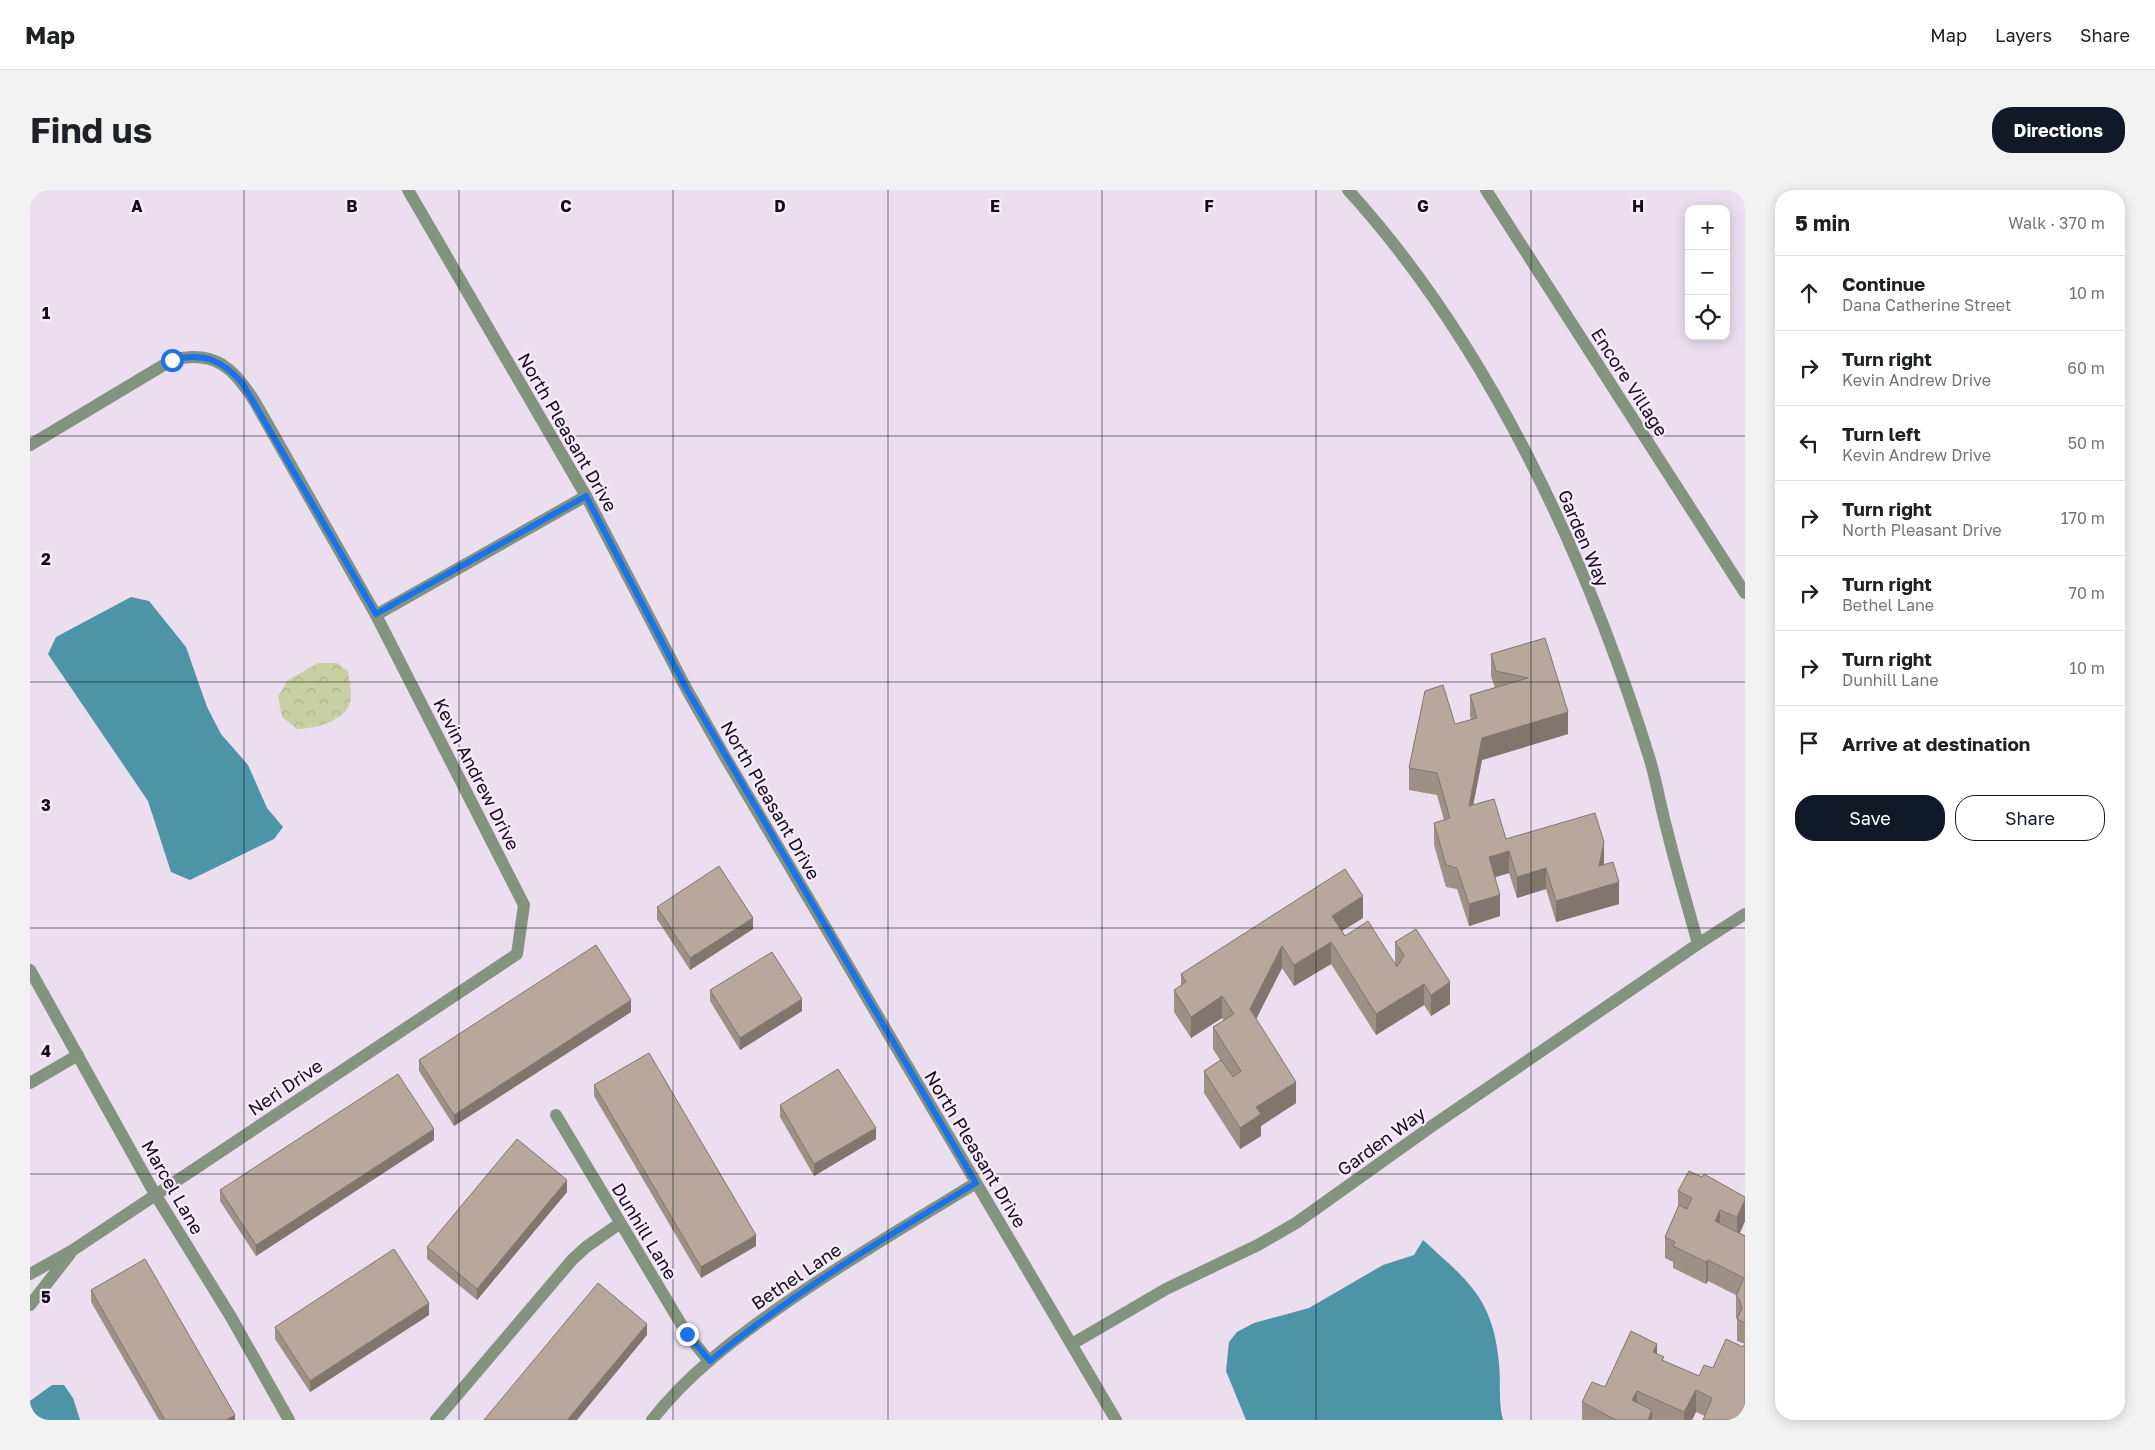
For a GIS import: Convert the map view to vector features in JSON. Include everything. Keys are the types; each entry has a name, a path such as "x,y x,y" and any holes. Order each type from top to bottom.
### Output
{"street":[{"name":"North Pleasant Drive","path":"408,190 586,496 691,697 1116,1420"},
{"name":"Garden Way","path":"1348,190 1367,210 1431,296 1483,374 1540,480 1576,560 1624,681 1650,762 1698,944"},
{"name":"Encore Village","path":"1486,190 1745,593"},
{"name":"Kevin Andrew Drive","path":"30,445 172,360 192,357 203,358 213,360 232,370 255,402 376,614 524,905 517,954"},
{"path":"376,614 586,496"},
{"name":"Garden Way","path":"1072,1344 1166,1289 1258,1245 1296,1223 1432,1126 1698,944 1745,914"},
{"name":"Neri Drive","path":"30,1274 73,1250 517,954"},
{"name":"Marcel Lane","path":"30,970 155,1194 231,1317 289,1420"},
{"path":"30,1083 78,1055"},
{"name":"Dunhill Lane","path":"556,1115 687,1334 710,1361"},
{"name":"Bethel Lane","path":"652,1420 683,1385 748,1330 814,1283 976,1183"},
{"path":"436,1420 572,1260 586,1247 620,1224"},
{"name":"Neri Drive","path":"30,1305 73,1250"}],"green space":[{"path":"318,663 337,663 348,671 351,692 350,704 339,717 332,721 323,725 297,729 282,717 278,696 288,680"}],"water":[{"path":"131,597 149,601 186,647 207,707 221,734 248,765 267,808 283,827 274,839 190,880 171,872 148,801 48,654 56,637"},
{"path":"1423,1240 1453,1267 1476,1292 1484,1306 1496,1341 1503,1420 1246,1420 1226,1371 1229,1342 1237,1332 1254,1323 1309,1308 1383,1265 1414,1255"},
{"path":"52,1385 64,1385 73,1398 80,1420 30,1420 30,1401"}],"building":[{"path":"1545,638 1568,712 1482,738 1469,806 1494,799 1506,839 1595,813 1604,842 1599,866 1613,862 1619,882 1556,901 1546,868 1517,877 1509,851 1489,857 1500,895 1469,904 1457,868 1446,865 1434,823 1450,818 1437,773 1409,768 1425,691 1443,685 1455,724 1477,718 1470,695 1528,678 1496,671 1491,654"},
{"path":"719,866 753,918 690,958 657,907"},
{"path":"1345,869 1363,896 1332,916 1345,936 1368,921 1397,967 1404,955 1395,942 1416,929 1450,982 1431,995 1424,984 1376,1014 1331,942 1294,965 1282,946 1250,1009 1296,1082 1256,1107 1261,1114 1240,1128 1204,1071 1221,1060 1233,1077 1241,1071 1213,1027 1234,1014 1222,996 1191,1017 1174,990 1186,982 1181,974"},
{"path":"596,945 631,1000 454,1115 419,1060"},
{"path":"772,952 802,999 740,1038 710,990"},
{"path":"649,1053 756,1235 701,1267 594,1085"},
{"path":"838,1069 876,1128 814,1164 780,1105"},
{"path":"398,1074 434,1129 256,1245 220,1190"},
{"path":"517,1139 567,1180 477,1289 427,1247"},
{"path":"1689,1171 1702,1177 1704,1174 1745,1197 1737,1217 1720,1210 1715,1221 1745,1236 1745,1323 1737,1319 1742,1308 1736,1296 1744,1278 1708,1260 1706,1262 1673,1246 1675,1242 1665,1237 1679,1205 1687,1209 1692,1198 1678,1191"},
{"path":"394,1249 429,1303 310,1381 275,1327"},
{"path":"145,1259 235,1415 226,1420 165,1420 91,1290"},
{"path":"598,1283 647,1324 567,1420 484,1420"},
{"path":"1631,1331 1657,1344 1653,1352 1664,1357 1662,1360 1699,1376 1704,1365 1713,1368 1726,1339 1743,1347 1745,1343 1745,1420 1703,1420 1712,1398 1696,1390 1684,1412 1637,1391 1632,1400 1652,1410 1648,1420 1616,1420 1582,1402 1592,1382 1605,1387"}],"route":[{"path":"172,360 192,357 203,358 223,364 232,370 255,402 376,614 586,496 686,688 724,756 976,1183 814,1283 748,1330 710,1361 700,1352 687,1334"}]}
